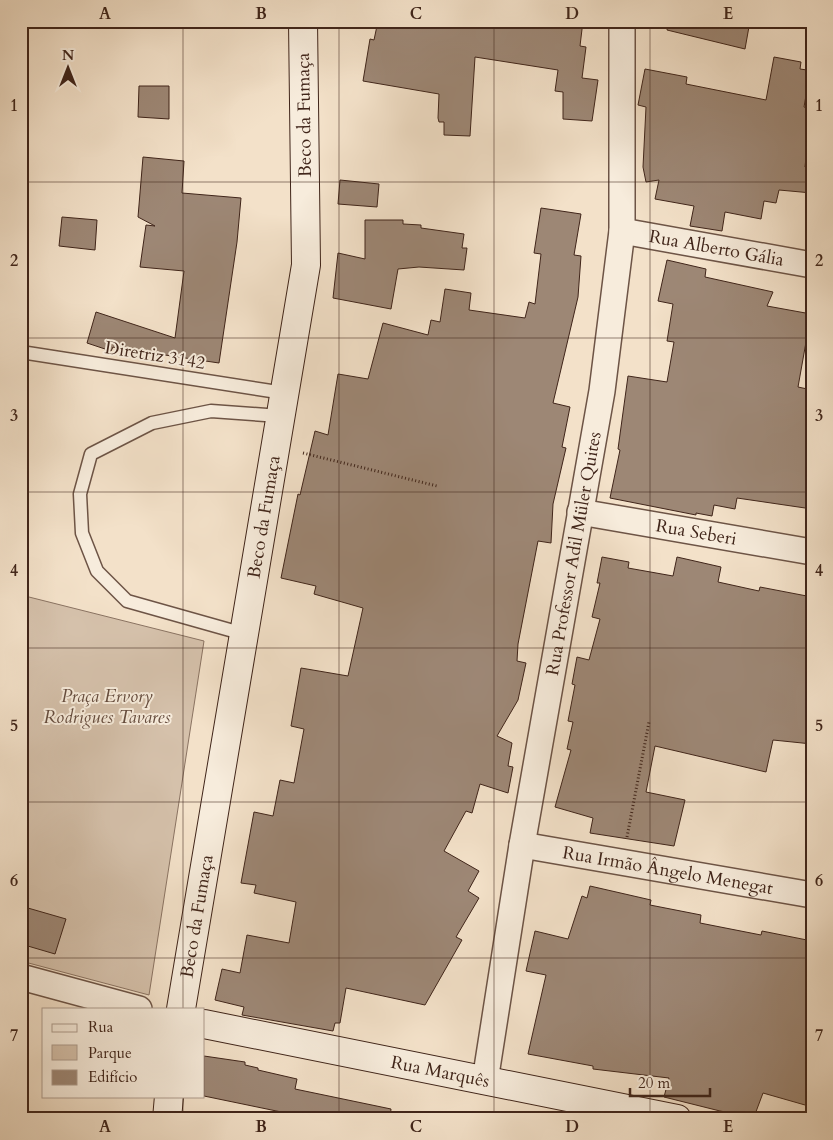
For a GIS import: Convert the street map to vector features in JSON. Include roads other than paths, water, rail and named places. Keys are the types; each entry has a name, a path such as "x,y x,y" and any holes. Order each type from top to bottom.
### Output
{"main road":[{"name":"Beco da Fumaça","path":"181,1008 306,264 303,21"},
{"name":"Rua Marquês","path":"205,1024 677,1119"},
{"path":"166,1119 169,1098"}],"street":[{"name":"Rua Professor Adil Müler Quites","path":"485,1081 522,845 602,391 622,231 622,21"},
{"name":"Rua Alberto Gália","path":"622,231 812,265"},
{"name":"Rua Seberi","path":"580,512 812,552"},
{"name":"Rua Irmão Ângelo Menegat","path":"522,845 812,895"},
{"path":"21,977 135,1008"}],"lane":[{"name":"Diretriz 3142","path":"21,352 282,404"},
{"path":"244,634 127,601 97,571 82,534 80,494 91,454 152,423 210,412 282,404"}],"park label":[{"name":"Praça Ervory Rodrigues Tavares","path":"107,706"}]}
